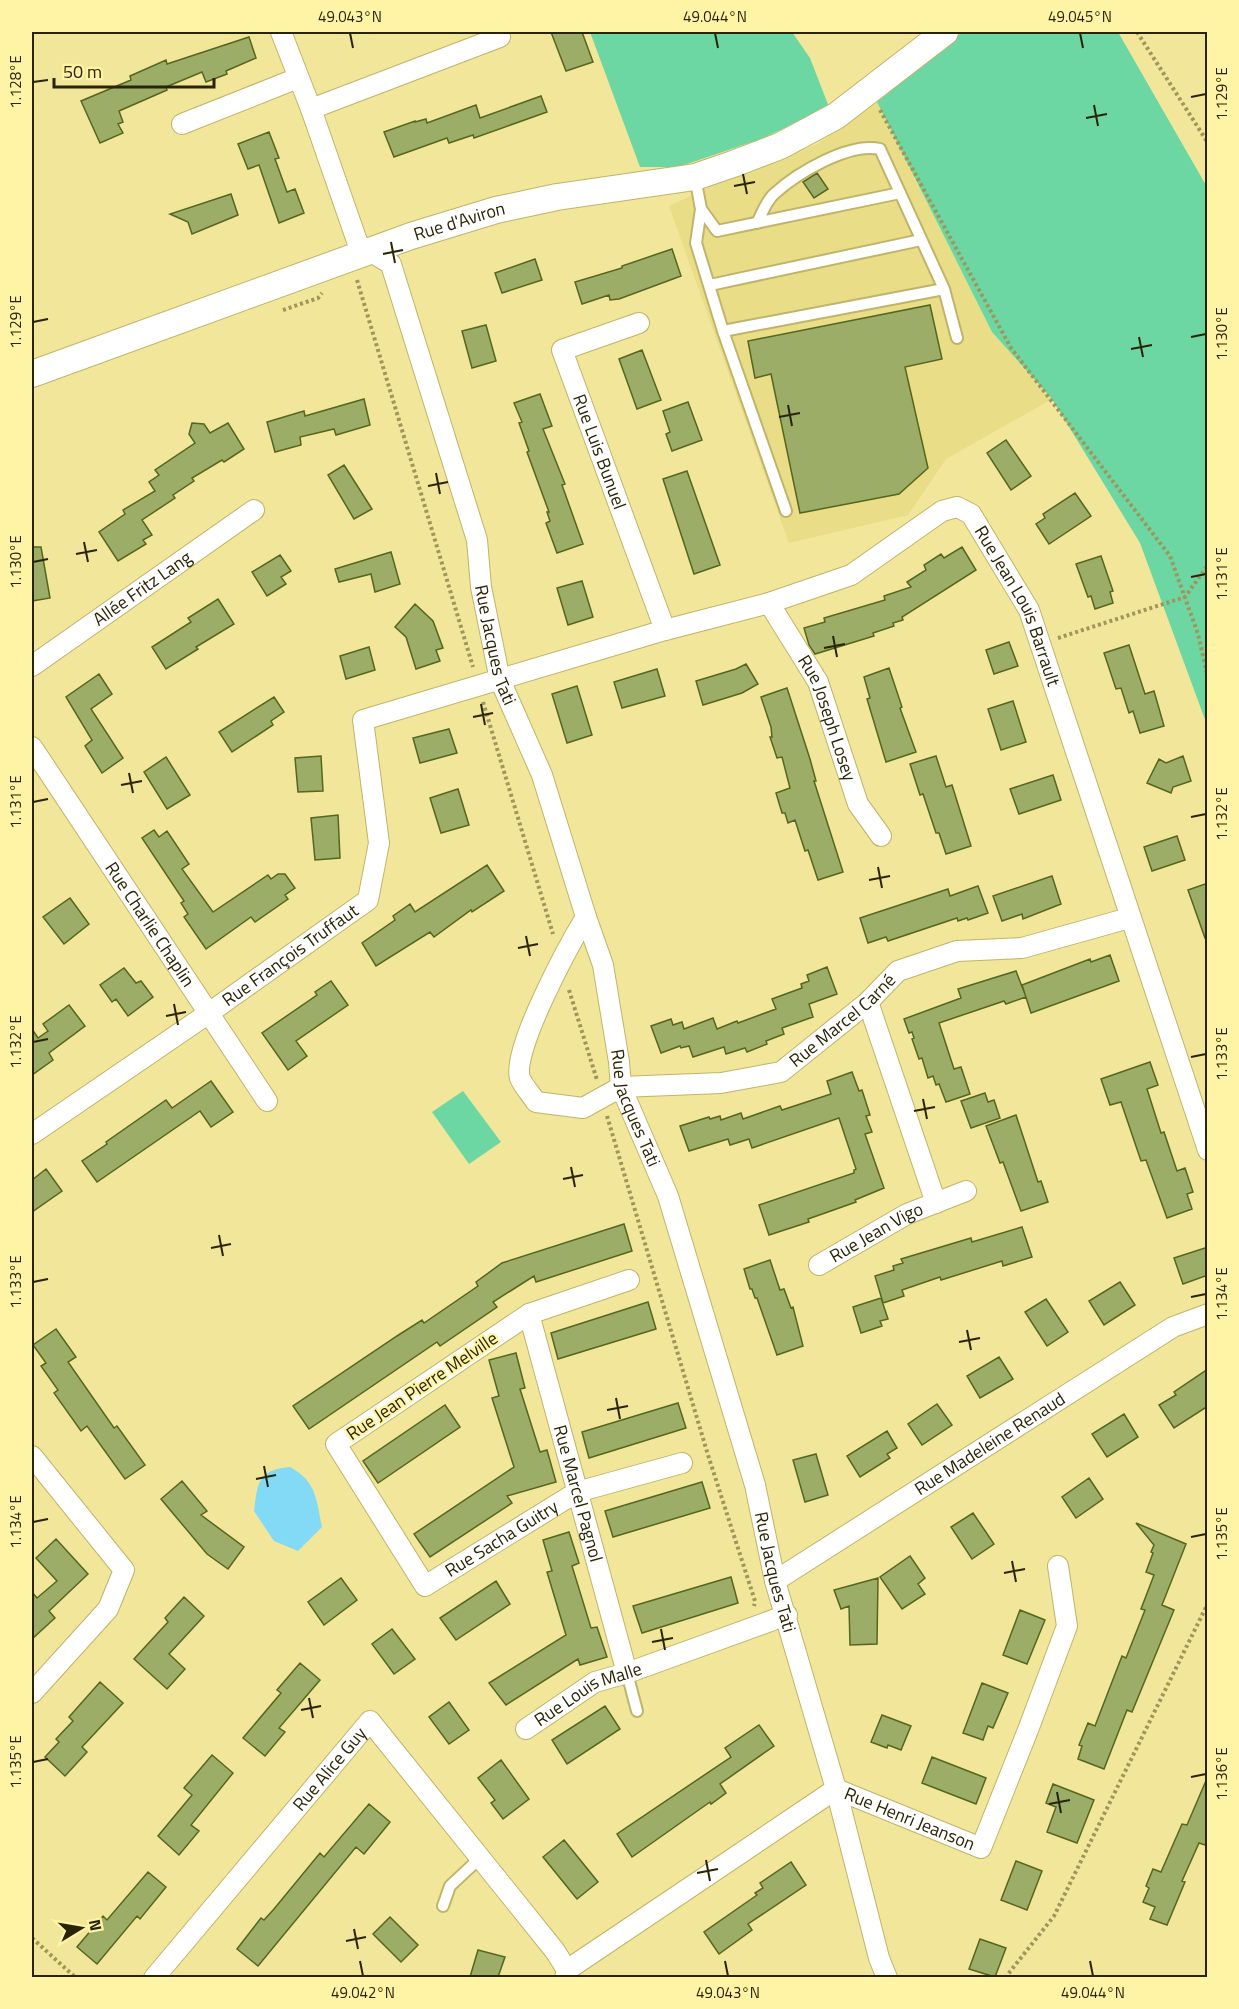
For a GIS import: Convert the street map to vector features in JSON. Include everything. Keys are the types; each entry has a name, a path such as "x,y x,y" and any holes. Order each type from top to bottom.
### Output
{"street":[{"name":"Rue Jacques Tati","path":"281,32 311,109 360,255 391,264 477,540 482,587 500,680 542,775 603,965 621,1087 668,1196 755,1485 775,1581 787,1615 836,1789 879,1958 887,1977"},
{"name":"Rue d'Aviron","path":"32,374 411,236 496,210 557,197 695,177 733,164 789,141 836,116 945,32"},
{"path":"311,109 500,37"},
{"path":"182,124 298,78"},
{"name":"Rue Luis Bunuel","path":"639,323 562,350 665,630"},
{"name":"Rue Jean Louis Barrault","path":"500,680 665,630 769,603 851,575 942,511 957,507 971,514 1029,610 1129,918 1208,1150"},
{"name":"Allée Fritz Lang","path":"32,666 254,510"},
{"name":"Rue Joseph Losey","path":"769,603 818,682 858,804 881,836"},
{"name":"Rue François Truffaut","path":"32,1134 209,1013 368,900 379,843 363,720 500,680"},
{"name":"Rue Charlie Chaplin","path":"32,747 267,1101"},
{"path":"586,916 561,960 521,1056 520,1077 536,1102 583,1108 621,1087"},
{"name":"Rue Marcel Carné","path":"621,1087 721,1083 781,1072 868,1002 898,971 957,951 1022,948 1129,918"},
{"name":"Rue Jean Vigo","path":"868,1002 936,1203"},
{"name":"Rue Jean Vigo","path":"819,1265 907,1214 966,1191"},
{"name":"Rue Jean Pierre Melville","path":"424,1586 336,1444 529,1314 629,1280"},
{"name":"Rue Marcel Pagnol","path":"529,1314 627,1673"},
{"name":"Rue Madeleine Renaud","path":"775,1581 1173,1328 1208,1314"},
{"path":"32,1456 124,1570 108,1609 32,1693"},
{"name":"Rue Sacha Guitry","path":"424,1586 577,1492 682,1463"},
{"name":"Rue Henri Jeanson","path":"566,1974 836,1789 981,1848 1067,1626 1058,1566"},
{"name":"Rue Louis Malle","path":"526,1730 595,1682 627,1673 787,1615"},
{"name":"Rue Alice Guy","path":"154,1977 370,1721 555,1951 566,1974"}],"lane":[{"path":"758,223 772,196 824,159 870,147 880,149 944,288 957,338"},
{"path":"695,177 701,208 696,243 723,331 786,511"},
{"path":"701,208 717,231 900,193"},
{"path":"710,285 921,240"},
{"path":"723,331 944,288"},
{"path":"627,1673 637,1711"},
{"path":"443,1906 450,1886 480,1858"}],"path":[{"path":"1137,32 1208,143"},
{"path":"876,84 1011,348 1170,556 1198,634 1208,678"},
{"path":"360,255 478,686 704,1443 754,1601 753,1627"},
{"path":"1040,644 1185,597 1208,565"},
{"path":"1005,1977 1054,1916 1208,1603"},
{"path":"32,1938 76,1977"}],"shaded area":[{"path":"877,102 992,332 1052,399 946,459 908,515 789,543 669,206 714,185 817,144"}],"green space":[{"path":"590,32 792,32 810,58 829,107 761,139 678,167 640,167"},
{"path":"962,32 1118,32 1207,187 1207,725 1140,543 1052,399 992,332 877,102"},
{"path":"463,1091 501,1142 469,1164 432,1112"}],"water":[{"path":"290,1467 306,1479 314,1492 322,1527 298,1551 274,1541 254,1511 258,1486 265,1475 271,1471"}],"building":[{"path":"551,32 582,32 593,62 566,71"},
{"path":"249,37 256,58 226,71 227,74 206,82 202,72 119,111 123,122 118,124 123,133 100,143 81,101 131,80 130,76 166,60 167,64"},
{"path":"541,96 547,112 474,138 473,135 449,143 447,138 394,157 384,132 415,121 426,119 427,123 476,105 480,118"},
{"path":"269,132 279,158 275,159 287,192 295,189 304,213 279,223 259,165 248,169 238,144"},
{"path":"817,173 828,189 814,198 803,182"},
{"path":"231,194 238,215 192,234 188,222 170,214"},
{"path":"672,249 681,276 619,299 610,300 609,295 582,304 575,282 622,268 622,266"},
{"path":"535,259 542,280 502,293 495,273"},
{"path":"930,305 942,359 905,367 928,468 899,494 800,513 771,374 755,378 748,341"},
{"path":"486,325 496,361 472,368 462,331"},
{"path":"642,350 661,400 637,409 619,359"},
{"path":"540,394 552,426 543,429 565,484 562,485 583,544 557,553 546,523 550,521 547,512 549,512 527,452 529,451 519,423 522,422 514,403"},
{"path":"364,399 370,425 336,435 334,429 300,437 301,445 275,452 267,422 304,411 305,416"},
{"path":"688,402 702,440 672,451 666,434 670,432 663,411"},
{"path":"192,423 204,424 210,433 228,423 244,449 192,478 194,481 173,495 175,498 142,520 152,535 143,540 146,544 118,561 99,532 125,514 123,510 155,491 149,482 159,475 155,470 195,443 189,434"},
{"path":"1006,440 1031,476 1011,490 987,453"},
{"path":"344,465 372,509 354,519 328,475"},
{"path":"687,471 720,565 694,574 663,479"},
{"path":"1075,493 1091,516 1049,544 1036,524 1045,518 1043,514"},
{"path":"32,547 41,547 50,598 32,601"},
{"path":"962,547 976,570 902,617 903,620 893,623 894,626 873,633 874,636 815,654 809,645 804,628 825,622 824,618 885,600 884,596 911,587 907,582 926,570 924,565 941,554 944,558"},
{"path":"391,552 400,584 375,592 371,574 339,582 335,569"},
{"path":"280,555 291,571 281,577 286,584 267,596 252,572"},
{"path":"1101,556 1113,591 1110,592 1113,603 1095,609 1076,564"},
{"path":"582,581 593,617 568,625 557,588"},
{"path":"218,599 234,624 166,669 152,647 191,622 188,618"},
{"path":"415,604 433,621 443,648 436,650 440,661 416,669 406,637 395,627"},
{"path":"1009,642 1018,666 994,674 986,650"},
{"path":"1129,645 1145,694 1154,691 1164,726 1140,733 1133,711 1129,713 1121,688 1116,689 1104,653"},
{"path":"369,647 375,670 346,679 340,656"},
{"path":"746,664 758,684 742,693 703,705 696,681"},
{"path":"889,668 916,752 886,762 867,699 870,698 864,677"},
{"path":"657,669 665,696 622,708 614,682"},
{"path":"99,674 112,694 91,709 123,758 102,773 85,746 92,740 66,697"},
{"path":"577,686 592,735 567,743 552,694"},
{"path":"787,688 843,872 818,880 795,820 788,823 785,813 782,813 776,793 790,788 782,757 777,758 770,737 772,737 771,727 761,697"},
{"path":"274,697 284,712 271,721 273,725 232,752 219,732"},
{"path":"1013,701 1026,742 1001,750 988,709"},
{"path":"449,729 457,753 420,763 413,738"},
{"path":"321,756 323,791 298,792 295,758"},
{"path":"936,756 946,787 952,785 971,846 946,854 939,833 936,833 923,794 920,795 910,764"},
{"path":"1183,756 1191,781 1173,787 1171,793 1147,783 1159,759 1166,763"},
{"path":"166,757 190,795 167,809 144,772"},
{"path":"1053,775 1061,800 1019,814 1010,789"},
{"path":"458,789 469,825 441,833 430,798"},
{"path":"338,815 340,858 315,860 311,818"},
{"path":"154,830 159,837 167,831 189,864 182,869 213,912 268,875 271,879 278,874 285,874 295,888 285,895 288,899 255,922 251,917 206,949 184,917 188,914 181,903 184,901 142,838"},
{"path":"1177,836 1185,860 1152,871 1144,847"},
{"path":"487,865 504,891 472,912 471,910 434,937 430,932 376,966 362,943 395,920 393,916 410,904 415,912"},
{"path":"1052,876 1061,904 1023,919 1022,914 1002,921 993,896"},
{"path":"1208,883 1208,937 1205,938 1188,890"},
{"path":"978,886 988,913 968,920 967,918 958,921 957,918 888,941 886,937 868,943 860,918 948,889 950,896"},
{"path":"70,898 89,924 64,944 43,917"},
{"path":"1110,955 1119,981 1031,1013 1022,985 1090,959 1091,962"},
{"path":"827,967 837,994 809,1004 813,1017 782,1028 784,1034 766,1041 767,1044 747,1052 745,1048 726,1054 724,1047 693,1057 689,1046 681,1048 680,1046 661,1053 651,1026 671,1019 673,1025 682,1022 684,1029 713,1018 717,1029 737,1021 738,1023 776,1009 772,999 802,988 801,984 809,981 807,975"},
{"path":"124,968 136,983 141,981 153,997 128,1016 116,999 112,1002 100,985"},
{"path":"1016,971 1026,997 1006,1004 1004,1001 939,1023 954,1069 961,1067 970,1094 946,1102 933,1076 928,1078 922,1058 919,1059 912,1039 914,1038 912,1032 909,1033 904,1019 961,998 958,989"},
{"path":"331,981 348,1005 296,1041 307,1056 288,1070 262,1033 317,995 315,992"},
{"path":"69,1005 85,1026 49,1053 53,1060 32,1075 32,1029 38,1038 48,1031 43,1024"},
{"path":"1150,1062 1158,1085 1147,1089 1161,1133 1164,1132 1177,1171 1185,1168 1193,1192 1187,1194 1192,1209 1167,1218 1146,1160 1141,1161 1121,1102 1110,1105 1101,1079"},
{"path":"852,1072 859,1091 862,1090 870,1115 866,1116 872,1132 865,1134 884,1188 855,1200 856,1202 808,1219 809,1222 769,1235 759,1205 854,1173 856,1169 839,1118 752,1148 749,1139 730,1145 728,1139 689,1151 680,1126 709,1117 710,1119 720,1116 721,1120 741,1113 743,1119 780,1106 782,1110 831,1094 827,1081"},
{"path":"211,1081 233,1112 211,1127 200,1111 97,1182 82,1161 166,1100 172,1108"},
{"path":"985,1093 988,1102 994,1100 1000,1118 971,1128 961,1101"},
{"path":"1016,1115 1038,1182 1041,1181 1048,1202 1021,1211 1003,1162 1000,1163 986,1126"},
{"path":"46,1169 62,1191 32,1212 32,1180"},
{"path":"624,1224 632,1251 536,1282 534,1276 493,1302 497,1307 440,1346 437,1342 309,1429 293,1406 422,1320 424,1323 478,1286 476,1282 502,1263"},
{"path":"1022,1227 1032,1257 1003,1266 1002,1261 941,1280 940,1277 902,1290 904,1296 883,1303 875,1276 894,1270 893,1266 903,1263 901,1259 971,1238 972,1242"},
{"path":"1208,1247 1208,1275 1183,1284 1174,1258"},
{"path":"770,1260 780,1290 784,1289 791,1308 793,1307 803,1346 777,1355 744,1269"},
{"path":"1120,1282 1135,1305 1104,1325 1089,1301"},
{"path":"881,1298 888,1319 880,1321 882,1326 861,1333 853,1307"},
{"path":"1046,1299 1068,1332 1047,1346 1025,1312"},
{"path":"648,1302 656,1329 558,1359 551,1333"},
{"path":"56,1329 76,1357 68,1362 114,1428 117,1426 145,1465 125,1479 87,1426 81,1431 54,1393 58,1390 41,1366 46,1363 33,1345"},
{"path":"516,1353 525,1388 520,1389 540,1452 547,1450 556,1482 507,1496 512,1503 430,1557 414,1534 514,1467 492,1398 499,1396 489,1360"},
{"path":"999,1357 1013,1379 980,1398 967,1376"},
{"path":"1208,1369 1208,1406 1174,1428 1159,1405 1176,1395 1174,1392"},
{"path":"678,1403 686,1428 589,1458 582,1432"},
{"path":"937,1404 952,1425 922,1445 908,1424"},
{"path":"445,1405 460,1427 378,1483 363,1461"},
{"path":"1124,1414 1138,1437 1107,1457 1092,1434"},
{"path":"887,1431 897,1448 887,1454 890,1458 860,1477 847,1456"},
{"path":"816,1454 828,1495 805,1502 793,1460"},
{"path":"1089,1478 1103,1499 1076,1518 1062,1497"},
{"path":"182,1481 207,1511 201,1515 244,1547 228,1569 207,1554 161,1499"},
{"path":"702,1482 710,1508 613,1537 605,1511"},
{"path":"973,1513 994,1544 972,1559 951,1527"},
{"path":"1136,1523 1186,1544 1162,1605 1174,1610 1132,1712 1127,1710 1104,1769 1078,1759 1082,1746 1079,1745 1088,1723 1095,1726 1122,1656 1126,1658 1145,1610 1141,1609 1154,1575 1146,1572 1154,1545"},
{"path":"569,1532 579,1563 572,1566 591,1628 597,1627 607,1657 580,1665 578,1659 506,1705 489,1683 566,1635 547,1572 552,1571 543,1540"},
{"path":"56,1539 88,1574 49,1611 55,1618 32,1639 32,1592 37,1598 57,1581 36,1558"},
{"path":"910,1556 925,1578 918,1584 925,1594 902,1609 880,1577"},
{"path":"731,1577 738,1603 642,1633 633,1606"},
{"path":"341,1578 357,1600 324,1625 308,1602"},
{"path":"878,1578 877,1644 850,1645 849,1606 841,1609 834,1590"},
{"path":"496,1581 510,1604 456,1640 440,1618"},
{"path":"184,1597 204,1616 169,1654 185,1669 167,1689 134,1659 168,1622 165,1618"},
{"path":"1020,1610 1045,1620 1027,1664 1003,1655"},
{"path":"392,1629 415,1659 394,1674 372,1644"},
{"path":"300,1663 320,1680 279,1728 285,1732 265,1756 243,1738 281,1693 277,1690"},
{"path":"100,1682 123,1703 82,1747 87,1752 65,1776 45,1757 59,1742 56,1739 73,1721 69,1717"},
{"path":"982,1683 1008,1693 993,1728 988,1726 983,1740 963,1733"},
{"path":"449,1702 469,1730 449,1744 429,1717"},
{"path":"605,1706 620,1729 567,1764 552,1740"},
{"path":"882,1715 911,1726 901,1750 871,1742"},
{"path":"759,1725 774,1746 720,1784 726,1793 632,1857 617,1834 731,1757 725,1748"},
{"path":"212,1755 233,1773 191,1825 199,1831 179,1855 158,1836 192,1795 184,1788"},
{"path":"932,1757 986,1778 976,1804 922,1783"},
{"path":"501,1760 529,1799 503,1819 491,1803 495,1800 478,1778"},
{"path":"1208,1776 1208,1846 1199,1843 1182,1881 1185,1882 1167,1925 1150,1919 1155,1907 1143,1902 1149,1888 1146,1886 1153,1869 1161,1872 1182,1824 1187,1825"},
{"path":"1053,1784 1094,1800 1077,1843 1047,1832 1056,1807 1046,1803"},
{"path":"369,1804 390,1822 364,1854 356,1847 258,1966 237,1949 261,1918 264,1920 274,1909 320,1853 324,1857"},
{"path":"564,1840 598,1882 577,1899 543,1857"},
{"path":"1016,1861 1042,1871 1027,1910 1001,1900"},
{"path":"791,1862 806,1885 748,1924 752,1930 719,1954 704,1932 757,1895 755,1893 763,1888 760,1883"},
{"path":"148,1872 166,1887 140,1919 137,1916 97,1964 77,1947 103,1916 107,1920"},
{"path":"390,1917 418,1945 401,1962 373,1934"},
{"path":"980,1939 1006,1948 995,1977 969,1969"},
{"path":"478,1950 505,1957 498,1977 470,1977"}]}
